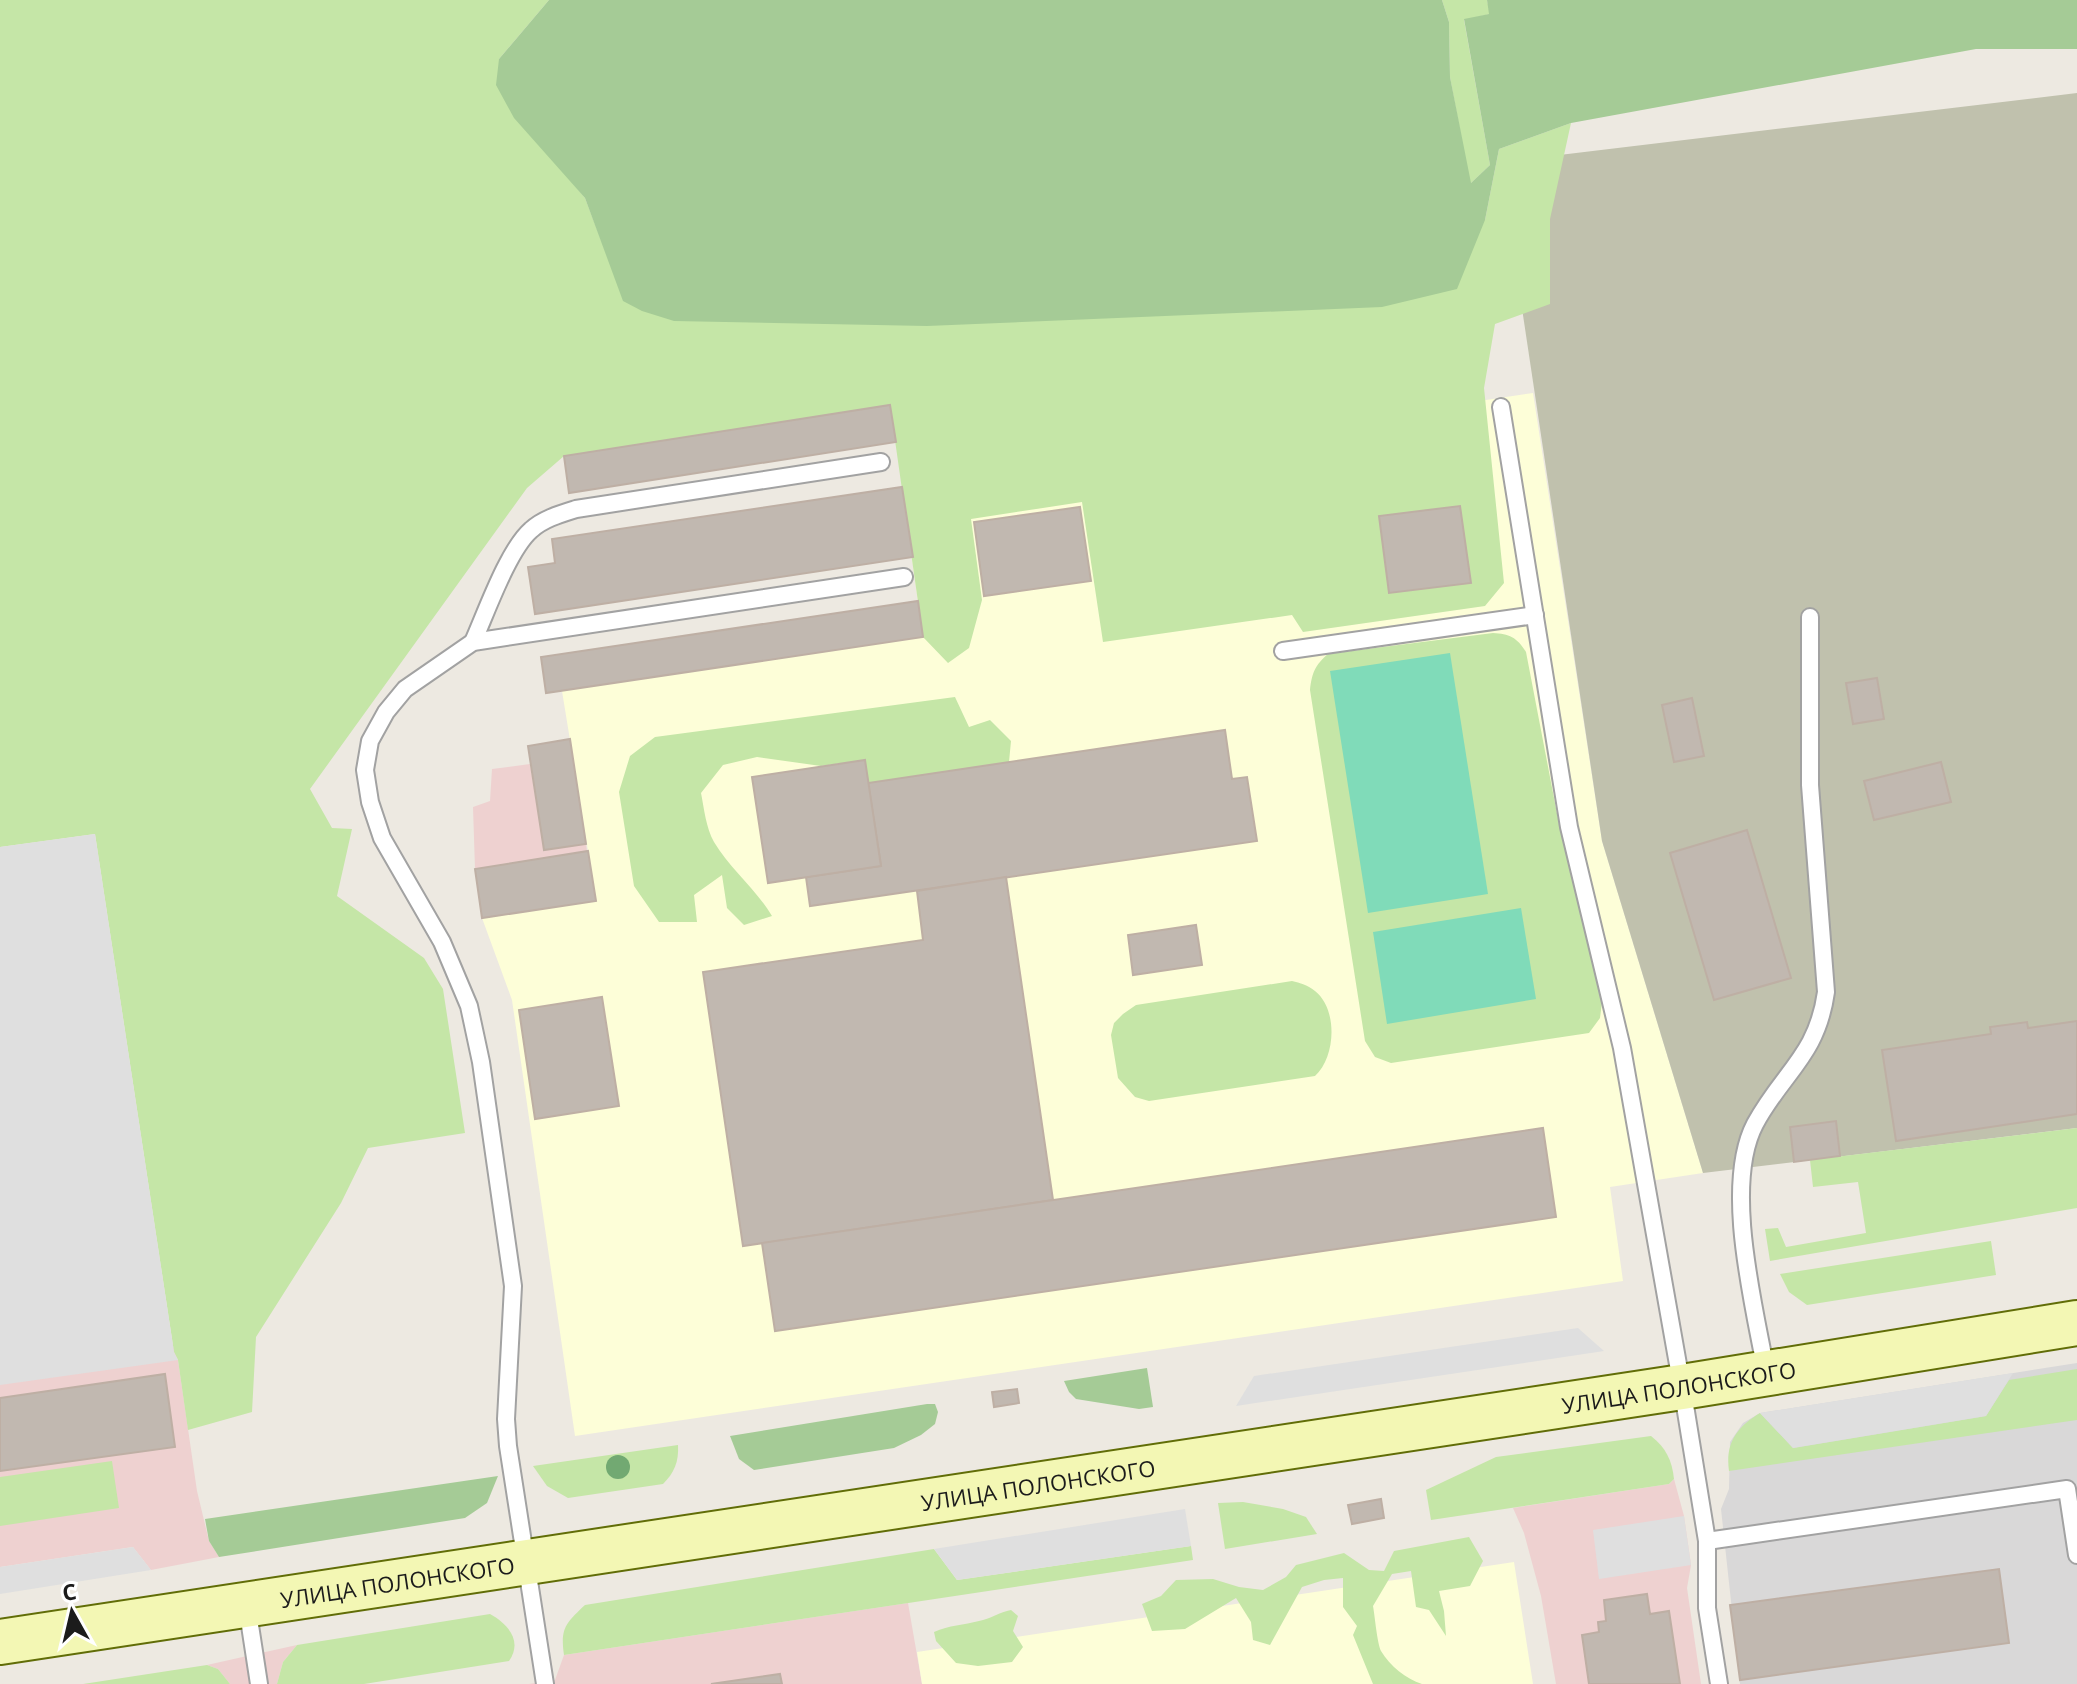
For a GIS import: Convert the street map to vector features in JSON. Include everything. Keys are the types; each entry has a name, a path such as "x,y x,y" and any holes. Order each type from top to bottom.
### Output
{"main road":[{"name":"УЛИЦА ПОЛОНСКОГО","path":"0,1642 1682,1387 2077,1323"}],"lane":[{"path":"1501,407 1569,827 1622,1048 1682,1387 1707,1541 1707,1608 1719,1684"},
{"path":"473,642 505,569 529,531 550,518 576,509 881,462"},
{"path":"545,1684 506,1419 513,1286 481,1062 469,1006 442,942 382,838 370,802 365,770 370,741 386,712 405,689 473,642 904,577"},
{"path":"1283,651 1535,615"},
{"path":"1766,1373 1743,1242 1743,1168 1753,1127 1812,1042 1823,1019 1826,992 1810,785 1810,617"},
{"path":"1707,1541 2067,1489 2077,1555"},
{"path":"247,1604 259,1684"}],"shaded area":[{"path":"549,0 1442,0 1449,22 1450,77 1471,183 1490,165 1464,19 1489,14 1487,0 2077,0 2077,49 1976,49 1571,123 1499,149 1485,220 1457,289 1382,307 927,326 674,321 623,301 585,198 514,118 496,85 499,59"},
{"path":"2077,93 2077,1128 1703,1173 1602,841 1500,162"},
{"path":"1533,393 1602,841 1703,1173 1610,1187 1623,1281 575,1436 512,1000 482,918 596,900 562,691 923,637 902,487"},
{"path":"530,764 544,850 586,844 587,852 475,869 473,807 490,801 492,769"},
{"path":"95,834 174,1352 178,1360 0,1385 0,847"},
{"path":"0,847 178,1360 197,1491 209,1541 219,1557 151,1570 133,1547 0,1567"},
{"path":"1578,1328 1604,1351 1236,1406 1254,1376"},
{"path":"2077,1363 2077,1684 1740,1684 1721,1509 1729,1489 1730,1442 1743,1423 1760,1413"},
{"path":"1147,1368 1153,1407 1139,1409 1076,1399 1064,1381"},
{"path":"2013,1373 1986,1416 1793,1448 1760,1413"},
{"path":"935,1404 938,1412 935,1424 921,1435 894,1448 754,1470 739,1459 730,1436"},
{"path":"498,1476 487,1503 465,1518 219,1557 209,1541 205,1519"},
{"path":"1674,1479 1684,1516 1691,1565 1687,1588 1701,1684 1556,1684 1541,1596 1524,1533 1513,1508 1669,1484"},
{"path":"1185,1509 1191,1546 957,1580 934,1549"},
{"path":"1684,1516 1691,1565 1599,1579 1593,1530"},
{"path":"133,1547 151,1570 0,1594 0,1567"},
{"path":"1514,1562 1533,1684 922,1684 917,1652"},
{"path":"908,1603 922,1684 529,1684 555,1680 564,1655"},
{"path":"297,1645 283,1662 277,1684 230,1684 218,1669 207,1665"}],"green space":[{"path":"0,0 549,0 499,59 554,160 585,198 624,300 1485,220 1499,149 1571,123 1550,219 1550,304 1495,324 1484,388 1504,583 1485,606 1303,632 1292,615 1103,642 1082,502 971,519 982,600 969,648 948,663 923,637 890,405 564,456 527,488 310,789 332,828 352,829 337,896 424,958 443,989 465,1133 368,1148 341,1203 256,1337 252,1412 188,1430 95,834 0,847","holes":["1460,506 1470,583 1389,593 1379,516"]},
{"path":"1442,0 1487,0 1490,14 1464,20 1490,165 1470,184 1450,77 1449,22"},
{"path":"1493,633 1512,637 1526,652 1559,824 1602,1002 1600,1018 1589,1033 1391,1063 1375,1057 1365,1041 1310,690 1312,679 1317,666 1328,654"},
{"path":"1450,653 1488,894 1368,913 1330,671"},
{"path":"955,697 969,727 990,720 1011,741 1009,762 868,783 865,760 821,766 757,757 723,765 701,793 709,831 720,852 772,916 744,925 727,908 722,875 694,895 697,922 659,922 634,886 619,792 630,756 655,737"},
{"path":"1521,908 1536,999 1387,1024 1373,932"},
{"path":"1292,981 1315,991 1328,1009 1331,1021 1327,1057 1315,1076 1149,1101 1135,1097 1118,1078 1111,1035 1114,1023 1136,1005"},
{"path":"2077,1128 2077,1208 1770,1261 1765,1229 1778,1228 1786,1247 1866,1233 1858,1182 1813,1187 1810,1160"},
{"path":"1991,1241 1996,1275 1807,1305 1789,1292 1780,1274"},
{"path":"2077,1369 2077,1420 1729,1471 1729,1452 1734,1437 1760,1413 1793,1448 1986,1416 2009,1380"},
{"path":"1651,1436 1670,1460 1674,1479 1669,1484 1431,1520 1426,1490 1496,1457"},
{"path":"678,1445 675,1467 663,1484 568,1498 547,1486 533,1466"},
{"path":"112,1461 119,1508 0,1526 0,1477"},
{"path":"1243,1502 1283,1509 1306,1517 1317,1534 1225,1549 1218,1503"},
{"path":"1469,1537 1483,1561 1470,1586 1439,1591 1446,1636 1429,1610 1416,1607 1411,1571 1392,1574 1373,1606 1381,1651 1399,1671 1422,1684 1373,1684 1353,1635 1357,1626 1343,1607 1343,1578 1302,1587 1270,1645 1253,1640 1251,1622 1236,1598 1185,1629 1152,1631 1142,1604 1161,1596 1176,1580 1213,1579 1263,1590 1286,1577 1296,1565 1344,1553 1369,1570 1384,1571 1394,1551"},
{"path":"1191,1546 1193,1560 564,1655 566,1627 585,1605 934,1549 957,1580"},
{"path":"1011,1610 1018,1616 1013,1631 1023,1647 1012,1662 978,1666 956,1663 936,1641 934,1632"},
{"path":"490,1614 512,1634 514,1647 509,1661 364,1684 277,1684 283,1662 297,1645"},
{"path":"207,1665 218,1669 230,1684 83,1684"}],"building":[{"path":"890,405 896,442 569,493 564,456"},
{"path":"902,487 913,557 535,614 528,567 555,563 552,539"},
{"path":"1460,506 1471,583 1389,593 1379,516"},
{"path":"1080,507 1091,581 984,596 974,522"},
{"path":"918,601 923,637 546,693 541,657"},
{"path":"1877,678 1884,719 1853,724 1846,683"},
{"path":"1692,698 1704,756 1674,762 1662,705"},
{"path":"1225,730 1232,779 1247,777 1257,841 810,906 806,877 881,866 868,783"},
{"path":"570,739 586,844 544,850 528,746"},
{"path":"865,760 881,866 768,883 752,777"},
{"path":"1941,762 1951,802 1874,820 1864,781"},
{"path":"1747,830 1791,978 1714,1000 1670,853"},
{"path":"588,851 596,901 482,918 475,869"},
{"path":"1006,877 1053,1200 743,1246 703,972 923,940 917,891"},
{"path":"1196,925 1202,965 1133,975 1128,935"},
{"path":"602,997 619,1106 535,1119 519,1010"},
{"path":"2077,1021 2077,1114 1896,1141 1882,1050 1991,1034 1990,1027 2027,1022 2028,1028"},
{"path":"1836,1121 1840,1156 1794,1162 1790,1127"},
{"path":"1543,1128 1556,1217 775,1331 762,1243"},
{"path":"165,1374 175,1447 0,1471 0,1398"},
{"path":"1017,1389 1019,1403 994,1407 992,1392"},
{"path":"1381,1499 1384,1518 1352,1524 1348,1505"},
{"path":"1999,1569 2009,1643 1740,1680 1730,1605"},
{"path":"1647,1594 1650,1614 1669,1611 1680,1684 1589,1684 1582,1635 1599,1632 1598,1622 1606,1621 1604,1600"},
{"path":"780,1674 782,1684 711,1684"}]}
